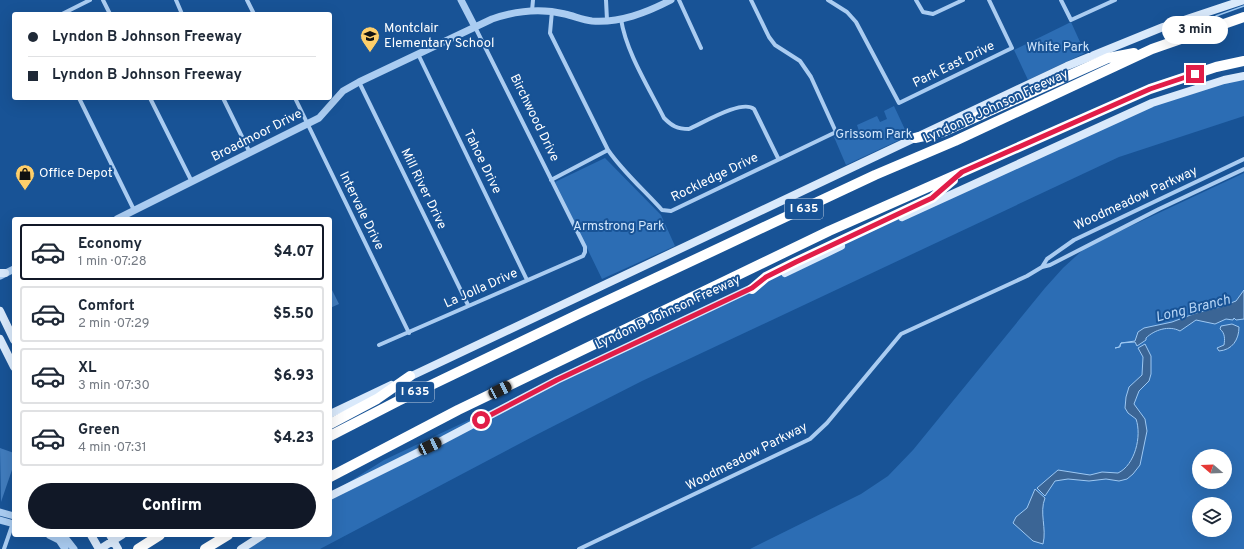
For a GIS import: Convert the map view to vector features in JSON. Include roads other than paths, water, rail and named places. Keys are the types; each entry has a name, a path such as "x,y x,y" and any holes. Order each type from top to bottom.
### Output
{"highway":[{"name":"Lyndon B Johnson Freeway","path":"332,435 398,401 582,312 1152,49 1244,17"},
{"path":"915,138 943,132 1108,58 1152,49"},
{"name":"Lyndon B Johnson Freeway","path":"332,476 458,410 535,372 829,232 1150,89 1216,67 1244,61"},
{"path":"752,288 766,277 932,198 962,172"},
{"path":"332,423 377,399 410,376"},
{"path":"138,549 157,537"},
{"path":"205,549 225,537"}],"main road":[{"name":"Lyndon B Johnson Freeway","path":"332,413 1075,63 1163,27 1244,0"},
{"name":"Lyndon B Johnson Freeway","path":"332,495 449,437 557,380 1127,114 1181,93 1244,76"},
{"path":"0,311 12,336"},
{"path":"0,335 5,338 10,349 12,349"},
{"path":"0,339 12,363"},
{"path":"93,537 99,549 111,538 118,549"},
{"path":"241,549 260,537"}],"street":[{"path":"66,12 90,0"},
{"path":"103,0 109,12"},
{"path":"176,0 181,12"},
{"path":"247,0 253,12"},
{"name":"Birchwood Drive","path":"461,0 585,247"},
{"path":"532,11 533,0"},
{"path":"606,0 607,20"},
{"name":"Broadmoor Drive","path":"121,217 307,124 324,114 335,98 359,82 418,53 505,14 532,11 552,11 591,21 607,20 647,12 671,0"},
{"path":"679,0 701,48"},
{"name":"Rockledge Drive","path":"552,11 550,32 608,150 619,165 662,210 671,210 778,158 836,132 811,77 804,66 800,61 772,41 751,0"},
{"name":"Park East Drive","path":"828,0 847,12 856,22 899,103 1012,48 989,0"},
{"path":"916,0 923,12 933,14 963,0"},
{"path":"1062,0 1071,20 1115,0"},
{"path":"621,18 623,31 629,47 664,118 672,126 680,129 689,129 740,106 751,106 754,109 778,158"},
{"name":"Tahoe Drive","path":"418,53 527,280"},
{"name":"Mill River Drive","path":"359,82 468,305"},
{"path":"80,100 134,210"},
{"path":"151,100 192,182"},
{"path":"224,100 250,153"},
{"name":"Intervale Drive","path":"296,100 409,333"},
{"path":"551,180 608,150"},
{"name":"Woodmeadow Parkway","path":"1042,267 1048,259 1074,240 1244,159"},
{"name":"Woodmeadow Parkway","path":"579,549 810,439 827,422 901,334 1042,267 1050,265 1159,209 1244,169"},
{"name":"La Jolla Drive","path":"379,346 468,305 583,256 586,252 585,247"},
{"path":"2,274 12,270"},
{"path":"0,512 12,520"},
{"path":"0,520 12,521"},
{"path":"4,549 12,527"},
{"path":"53,537 59,540 65,549"},
{"path":"65,537 74,549"}],"waterway":[{"path":"1216,16 1244,6"}],"place":[{"name":"Montclair Elementary School","path":"370,53"},
{"name":"Office Depot","path":"25,191"}],"park label":[{"name":"White Park","path":"1058,48"},
{"name":"Grissom Park","path":"874,135"},
{"name":"Armstrong Park","path":"619,227"}],"water label":[{"name":"Long Branch","path":"1193,309"}]}
